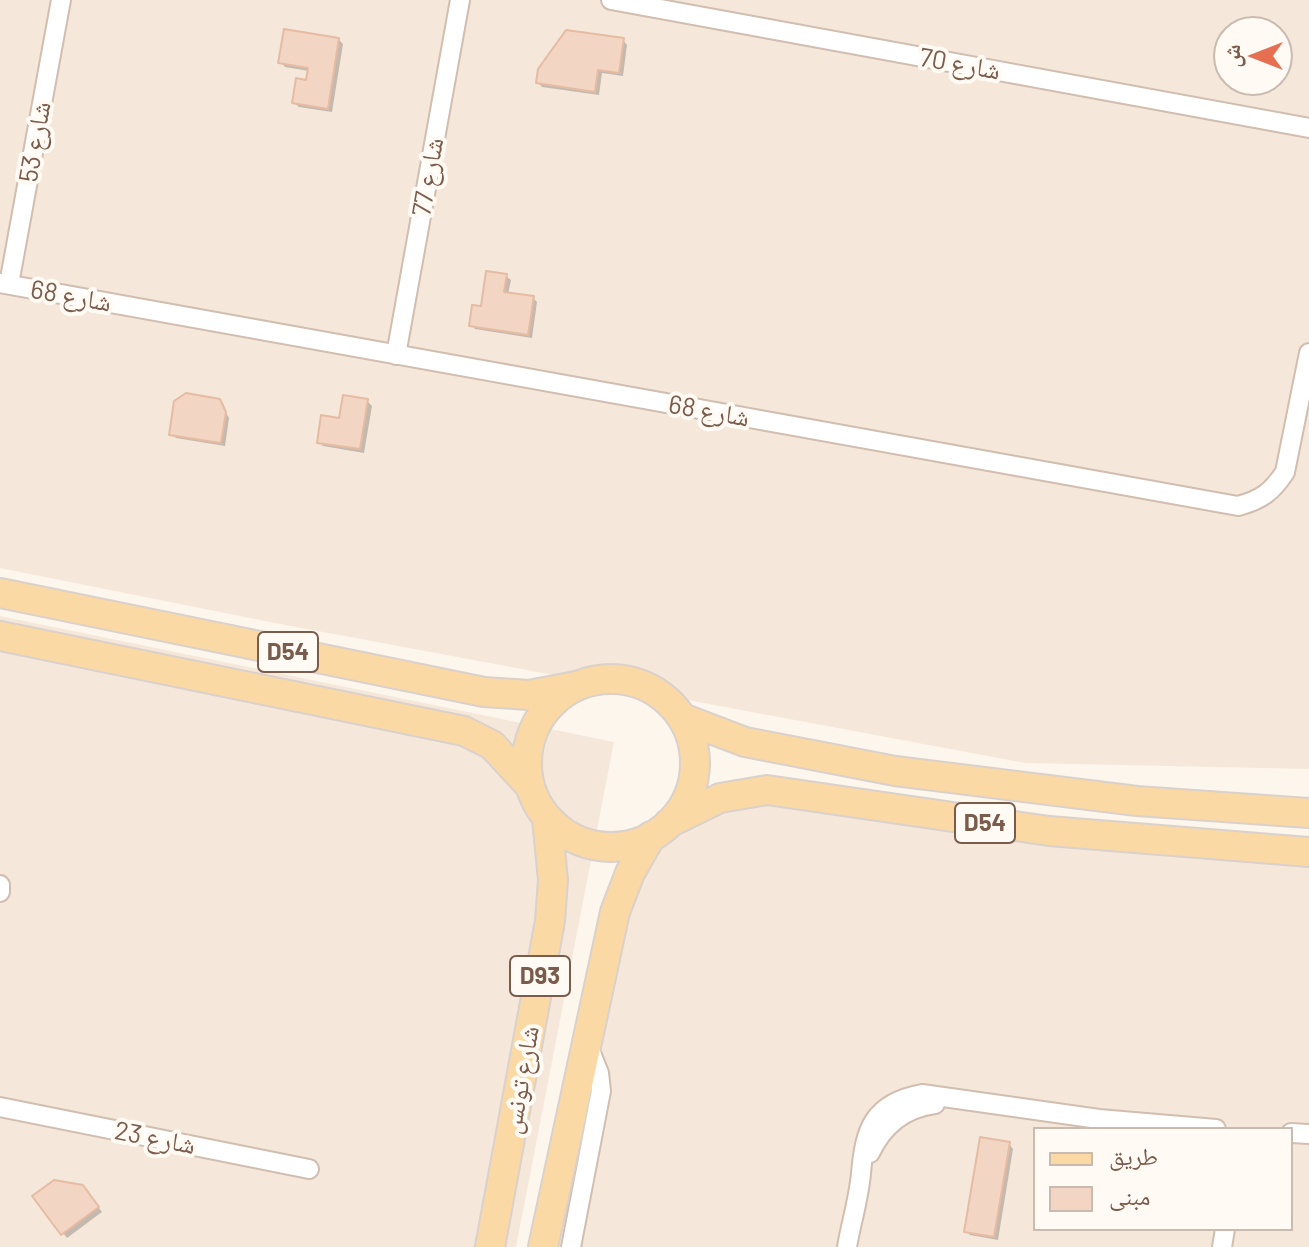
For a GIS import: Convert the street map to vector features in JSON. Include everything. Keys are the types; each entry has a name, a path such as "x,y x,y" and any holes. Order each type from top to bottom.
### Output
{"main road":[{"name":"D54","path":"0,593 484,692 529,695 576,686"},
{"name":"D54","path":"0,636 448,726 492,745 529,785"},
{"path":"599,679 635,682 666,699 682,718 693,744 694,773 686,800 660,830 630,845 607,847 575,838 547,818 529,785 527,755 534,726 551,702 576,686 599,679"},
{"name":"D54","path":"682,718 737,740 895,771 1137,801 1309,813"},
{"name":"D54","path":"660,830 720,798 767,790 1049,831 1309,852"},
{"name":"شارع تونس","path":"490,1247 550,921 553,870 547,818"},
{"name":"شارع تونس","path":"543,1247 615,912 630,873 660,830"}],"street":[{"name":"شارع 53","path":"4,283 61,0"},
{"name":"شارع 77","path":"396,355 460,0"},
{"name":"شارع 70","path":"611,0 1309,128"},
{"name":"شارع 68","path":"4,283 1238,506 1258,501 1274,489 1285,472 1309,353"},
{"path":"0,885 0,892"},
{"path":"571,1247 601,1091 597,1067 586,1041"},
{"path":"847,1247 861,1174 890,1114 958,1102 1193,1127"},
{"name":"شارع 23","path":"0,1107 309,1169"}],"shaded area":[{"path":"0,0 1309,0 1309,769 1025,763 275,623 0,568"},
{"path":"0,616 614,742 516,1247 0,1247"},
{"path":"764,799 1309,864 1309,1247 564,1247 622,940 639,884 657,853 686,828 721,809"}],"building":[{"path":"284,29 339,38 328,109 292,103 296,78 306,80 308,68 278,63"},
{"path":"566,30 624,38 619,73 598,70 595,92 536,83 538,69"},
{"path":"486,271 507,274 504,292 534,296 528,335 469,326 472,305 481,306"},
{"path":"186,393 220,399 226,412 221,443 169,435 174,401"},
{"path":"343,395 368,399 360,449 317,443 321,415 339,418"},
{"path":"980,1137 1010,1142 994,1237 964,1232"},
{"path":"54,1180 83,1185 99,1207 61,1235 32,1196"}]}
